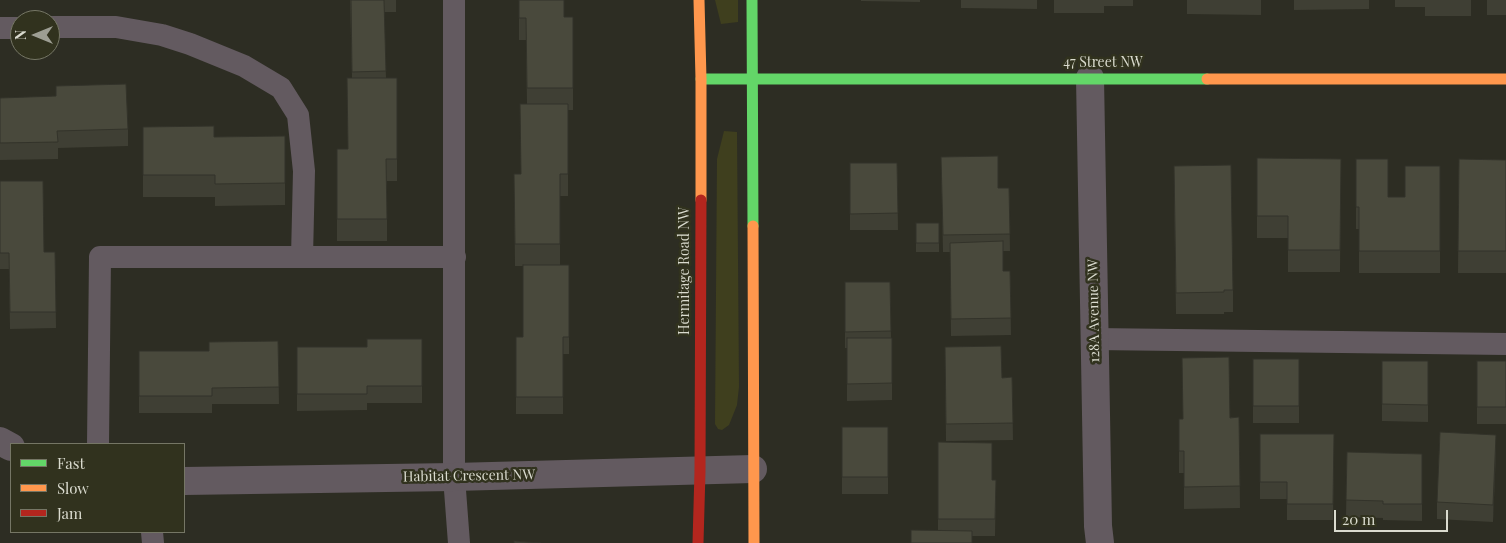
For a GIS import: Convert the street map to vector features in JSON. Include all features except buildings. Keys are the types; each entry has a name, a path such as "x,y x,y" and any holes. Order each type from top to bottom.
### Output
{"street":[{"name":"Hermitage Road NW","path":"698,543 700,471 701,79 699,0"},
{"path":"752,0 754,543"},
{"name":"128A Avenue NW","path":"1090,78 1098,526 1100,543"},
{"name":"47 Street NW","path":"701,79 1506,79"},
{"name":"Habitat Crescent NW","path":"185,482 753,469"}],"lane":[{"path":"454,0 454,477 459,543"},
{"path":"60,28 116,27 162,35 244,66 281,88 298,115 304,171 302,257"},
{"path":"98,443 100,257 455,257"},
{"path":"1094,338 1506,344"}],"shaded area":[{"path":"715,0 738,0 738,22 721,24"},
{"path":"724,131 737,132 739,387 737,405 729,425 722,430 718,429 715,424 717,159"}],"traffic: fast":[{"path":"752,0 753,226"},
{"path":"701,79 1207,79"}],"traffic: slow":[{"path":"699,0 701,200"},
{"path":"1207,79 1506,79"},
{"path":"753,226 754,543"}],"traffic: jam":[{"path":"698,543 701,200"}]}
